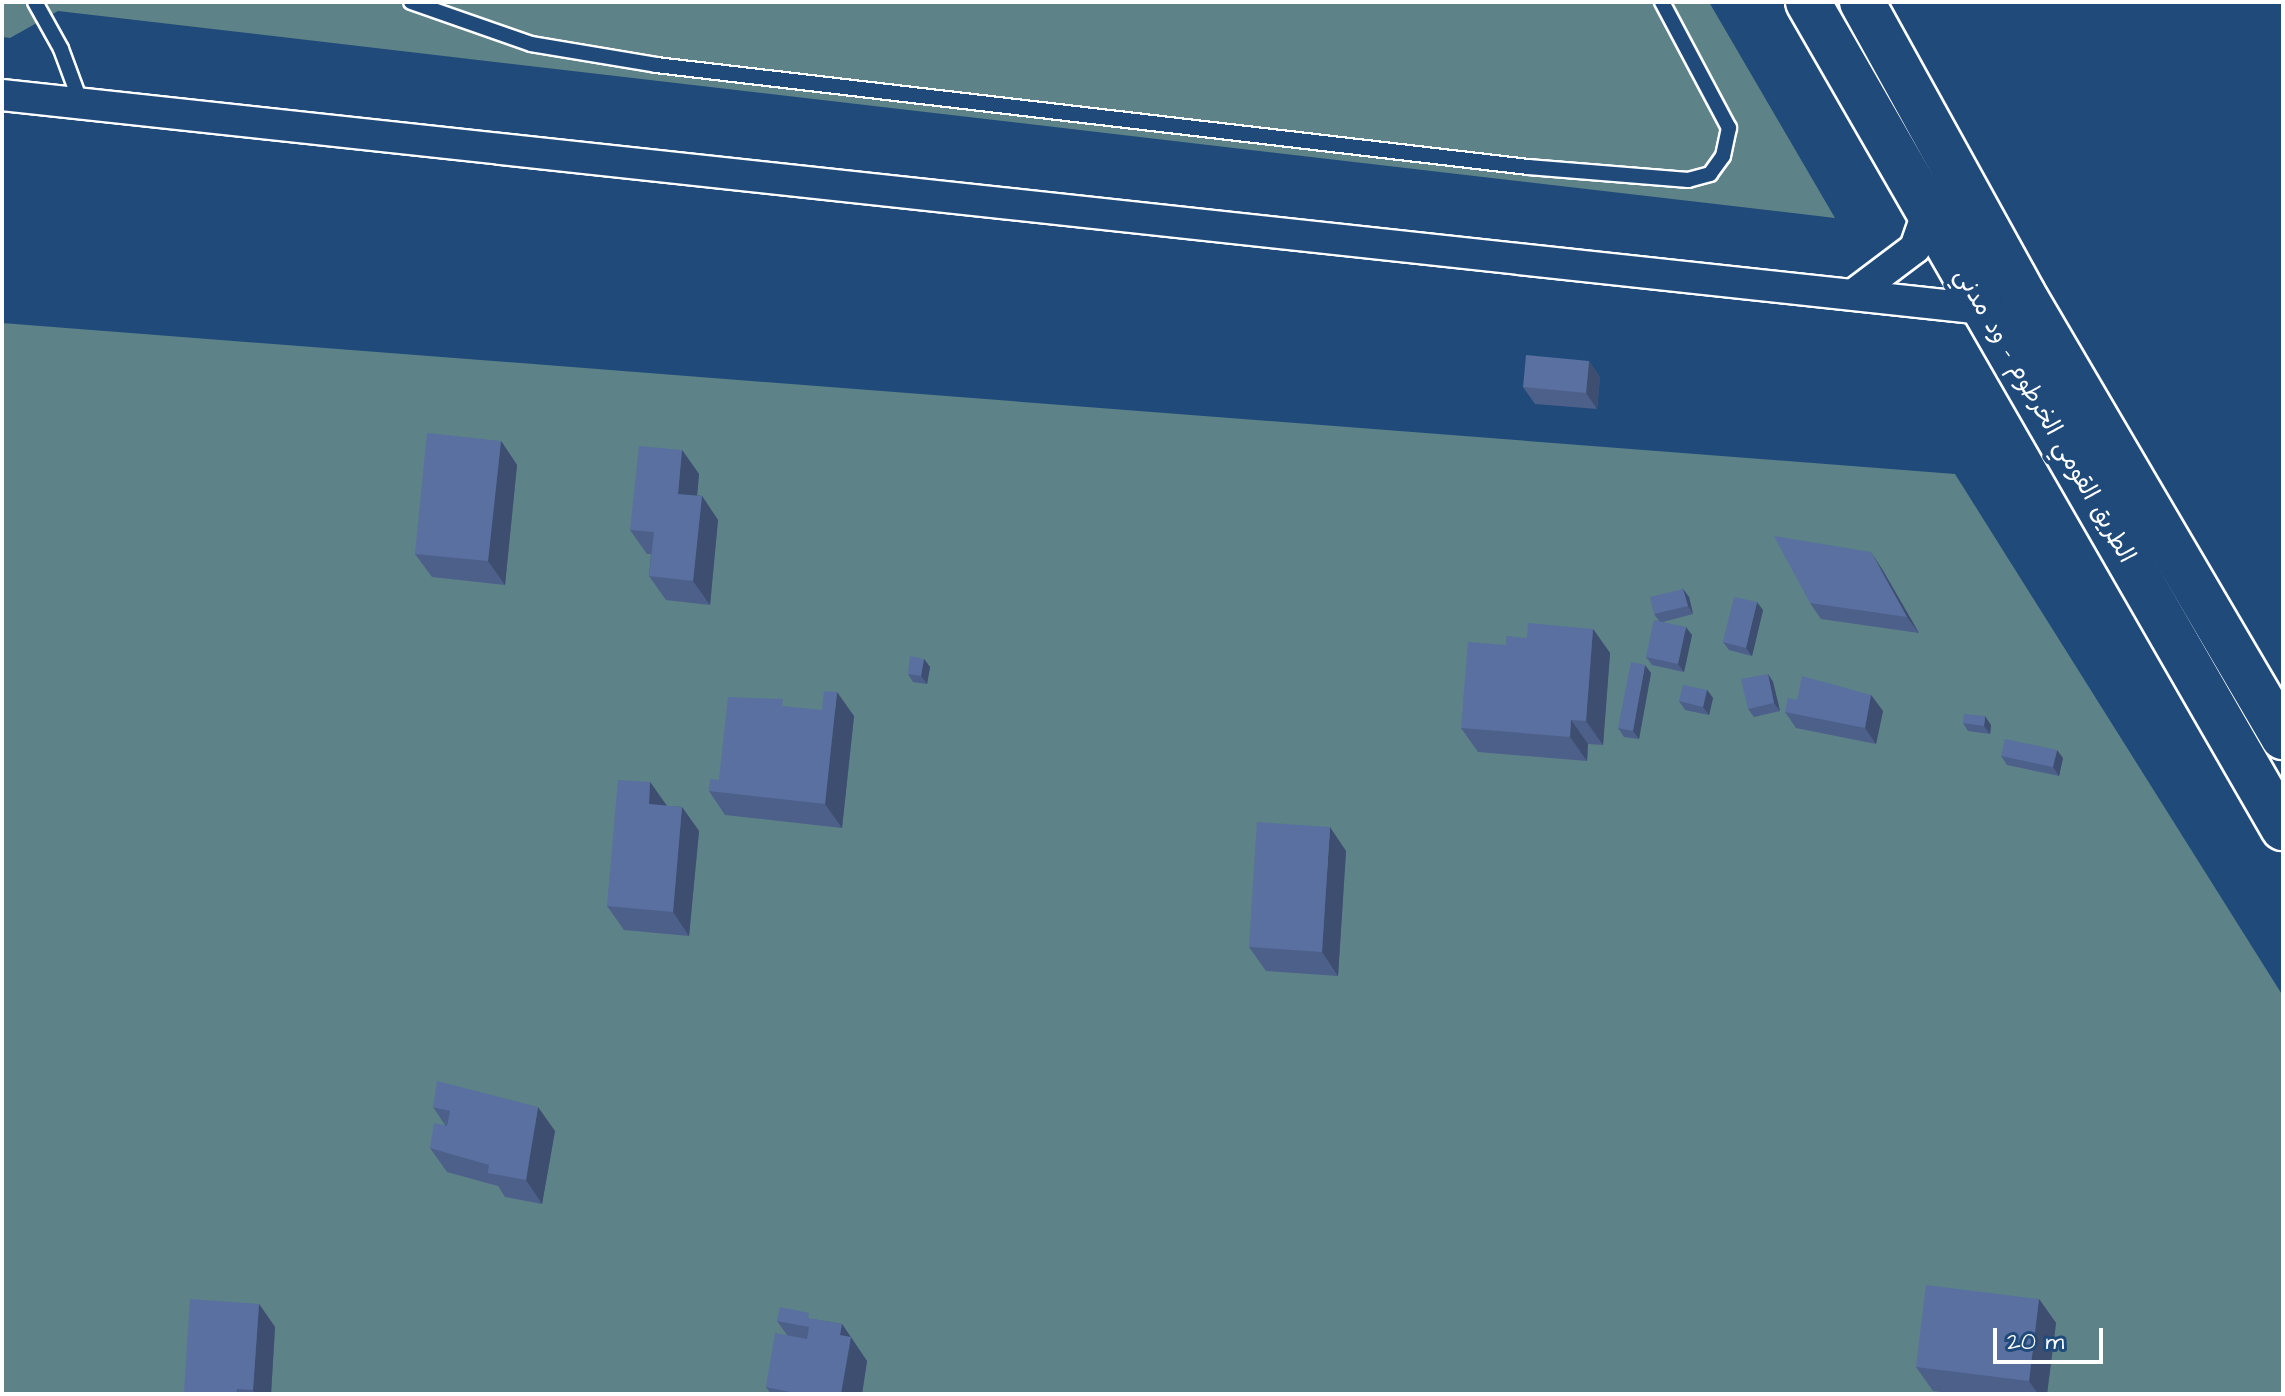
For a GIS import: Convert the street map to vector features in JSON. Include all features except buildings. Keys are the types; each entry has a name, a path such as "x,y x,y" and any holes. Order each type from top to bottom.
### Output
{"highway":[{"name":"الطريق القومي الخرطوم - ود مدني","path":"1808,2 1983,309 2278,809"},
{"name":"الطريق القومي الخرطوم - ود مدني","path":"1862,2 2031,307 2283,737"}],"street":[{"path":"2,95 1983,309"},
{"path":"1854,294 1915,248 1928,211"}],"lane":[{"path":"35,2 61,49 81,104"},
{"path":"411,2 531,44 656,65 1528,167 1688,180 1710,174 1723,156 1729,128 1662,2"}],"green space":[{"path":"2,2 1709,2 1835,218 58,11 10,38 2,37"},
{"path":"2,323 1955,474 2283,996 2283,1394 2,1394"}]}
